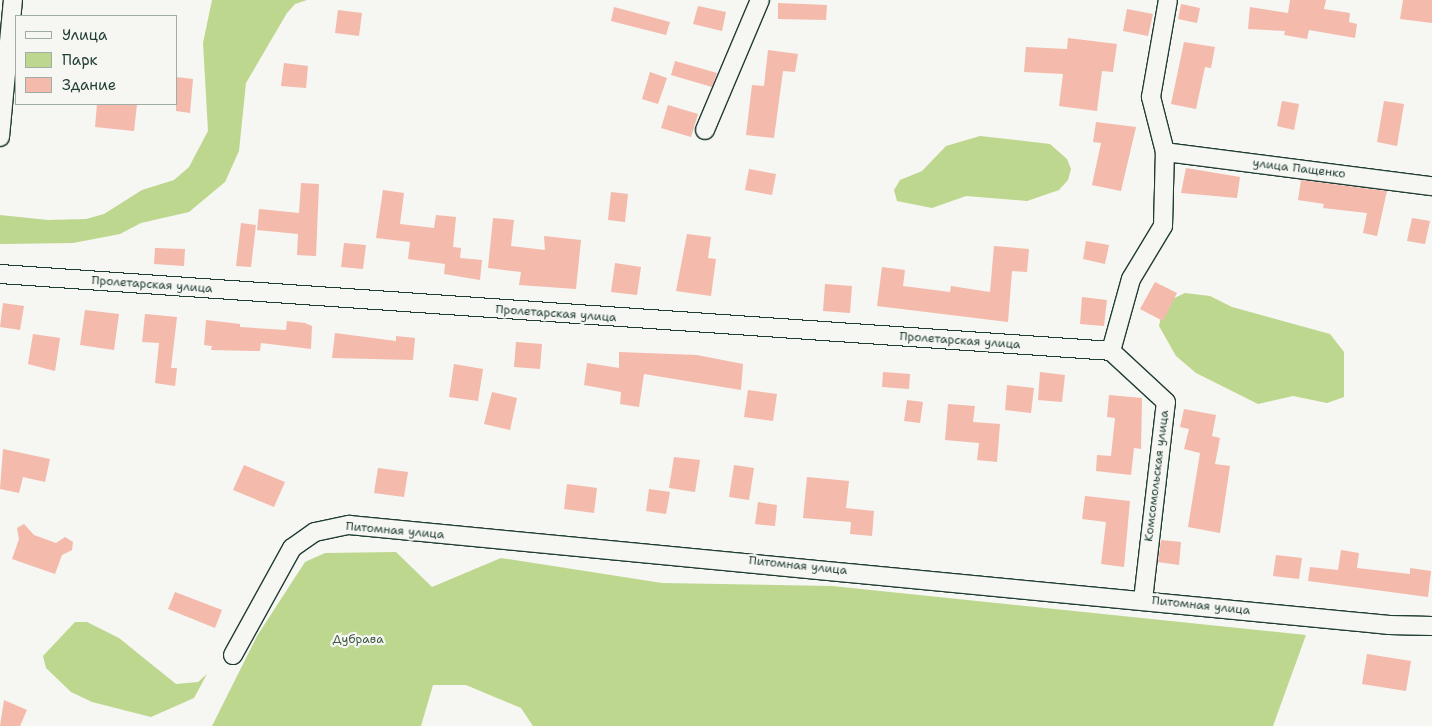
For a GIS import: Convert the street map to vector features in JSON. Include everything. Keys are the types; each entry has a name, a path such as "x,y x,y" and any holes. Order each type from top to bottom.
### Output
{"street":[{"path":"0,137 13,0"},
{"path":"704,130 760,0"},
{"path":"1111,351 1131,279 1163,226 1165,152 1151,97 1168,0"},
{"name":"улица Пащенко","path":"1165,152 1432,186"},
{"name":"Пролетарская улица","path":"0,274 1111,351"},
{"name":"Комсомольская улица","path":"1111,351 1166,402 1143,600"},
{"name":"Питомная улица","path":"233,655 292,548 315,532 349,525 1389,625 1432,626"}],"green space":[{"path":"212,0 307,0 295,4 287,13 246,83 239,151 225,182 189,212 141,223 120,234 73,243 0,244 0,215 48,220 86,219 104,214 142,190 174,180 189,167 208,131 203,43"},
{"path":"980,136 1050,144 1067,159 1071,169 1068,180 1059,190 1027,201 966,196 932,208 897,201 894,190 900,180 922,171 946,146"},
{"path":"1185,293 1210,296 1232,307 1330,334 1344,352 1344,397 1327,403 1293,396 1258,404 1196,373 1176,356 1159,326 1164,303"},
{"name":"Дубрава","path":"396,552 432,587 501,558 662,583 832,586 1306,635 1273,726 533,726 521,708 466,685 433,685 421,726 212,726 257,636 305,562 325,553"},
{"path":"75,622 87,622 119,638 176,684 198,682 207,674 194,698 151,717 92,702 71,692 46,668 43,656"}],"building":[{"path":"1290,0 1326,0 1324,9 1350,13 1349,22 1357,24 1355,38 1309,30 1307,39 1284,35 1285,31 1248,29 1250,7 1288,13"},
{"path":"1403,0 1432,0 1432,23 1400,19"},
{"path":"778,3 827,5 826,20 778,19"},
{"path":"1181,4 1200,8 1197,23 1178,19"},
{"path":"698,6 726,12 722,31 693,24"},
{"path":"614,7 670,22 666,35 611,21"},
{"path":"1127,9 1153,14 1148,36 1123,31"},
{"path":"338,10 362,13 359,36 335,33"},
{"path":"1068,38 1117,44 1113,72 1102,71 1097,111 1059,106 1063,74 1024,72 1026,47 1067,49"},
{"path":"1184,42 1215,47 1211,68 1205,67 1196,109 1171,104"},
{"path":"768,50 798,54 795,72 783,71 774,138 746,135 752,85 764,86"},
{"path":"675,61 717,73 712,87 671,75"},
{"path":"284,63 308,66 306,88 281,86"},
{"path":"650,72 667,78 658,104 642,99"},
{"path":"178,77 193,79 190,113 176,111 176,105 178,105"},
{"path":"1282,101 1299,104 1294,130 1277,126"},
{"path":"1384,101 1404,104 1397,146 1377,142"},
{"path":"97,105 137,105 134,131 95,127"},
{"path":"668,105 698,114 691,137 661,128"},
{"path":"1096,122 1136,127 1121,191 1092,185 1101,143 1093,142"},
{"path":"1186,168 1240,177 1237,198 1181,193"},
{"path":"749,169 776,174 772,195 745,190"},
{"path":"1301,180 1387,191 1377,236 1363,233 1367,213 1323,208 1324,204 1298,200"},
{"path":"301,183 319,184 316,256 297,255 298,234 257,230 259,209 299,213"},
{"path":"383,190 404,193 400,224 434,228 436,215 456,217 453,247 461,248 460,258 482,260 480,280 444,274 445,264 408,259 410,242 376,238"},
{"path":"611,192 628,194 625,222 608,220"},
{"path":"493,218 514,220 511,246 545,250 544,236 581,240 576,289 519,285 521,272 488,268"},
{"path":"1412,218 1430,221 1425,244 1407,241"},
{"path":"241,223 256,225 251,267 236,266"},
{"path":"687,234 711,237 708,258 716,259 711,296 676,291"},
{"path":"1086,241 1109,245 1105,264 1083,259"},
{"path":"344,243 366,245 363,269 341,267"},
{"path":"994,246 1029,249 1027,272 1012,271 1008,322 877,306 882,267 905,270 903,286 950,292 951,286 990,292"},
{"path":"155,248 185,249 184,266 154,264"},
{"path":"615,263 641,267 637,295 611,292"},
{"path":"1155,282 1177,293 1163,321 1140,309"},
{"path":"825,284 852,286 850,313 823,311"},
{"path":"1082,297 1107,300 1104,326 1080,324"},
{"path":"3,303 24,306 20,330 0,327"},
{"path":"85,310 119,314 114,350 80,345"},
{"path":"145,314 177,317 171,368 177,368 175,386 155,383 159,343 142,342"},
{"path":"206,320 240,324 240,327 286,330 287,321 305,323 312,326 311,349 261,343 260,351 211,350 212,346 204,345"},
{"path":"335,333 396,341 396,336 415,338 413,360 332,358"},
{"path":"33,334 60,338 55,371 28,364"},
{"path":"516,342 542,344 540,369 514,367"},
{"path":"619,352 697,355 743,364 741,390 644,374 639,407 620,404 621,392 584,385 587,363 619,368"},
{"path":"454,364 483,369 478,401 449,397"},
{"path":"883,372 910,374 909,389 882,387"},
{"path":"1040,372 1065,375 1062,402 1038,400"},
{"path":"1007,385 1034,388 1031,413 1005,410"},
{"path":"748,390 777,394 773,421 744,417"},
{"path":"492,392 517,398 510,430 484,424"},
{"path":"1109,395 1142,398 1141,449 1134,448 1131,475 1096,471 1097,455 1111,456 1115,418 1107,417"},
{"path":"907,400 923,402 920,423 904,421"},
{"path":"948,404 975,406 973,422 1000,424 997,462 977,460 979,443 945,440"},
{"path":"1184,409 1216,415 1212,436 1220,438 1215,464 1230,466 1220,533 1188,527 1200,453 1184,449 1189,429 1180,427"},
{"path":"3,449 50,459 45,482 23,477 19,493 0,489"},
{"path":"674,457 700,460 695,492 669,488"},
{"path":"244,465 285,482 274,507 233,490"},
{"path":"734,465 754,468 749,500 729,497"},
{"path":"378,468 408,472 404,497 374,493"},
{"path":"807,477 849,481 846,508 874,511 872,536 850,534 851,522 803,518"},
{"path":"567,484 597,488 594,513 564,509"},
{"path":"649,489 670,492 666,514 646,511"},
{"path":"1085,496 1130,501 1124,567 1101,564 1106,522 1082,519"},
{"path":"758,502 777,505 775,526 755,524"},
{"path":"24,524 34,535 56,543 65,537 73,542 72,550 62,555 55,574 12,559 19,539 17,528"},
{"path":"1161,540 1181,542 1179,565 1158,562"},
{"path":"1341,550 1359,553 1357,568 1410,574 1410,568 1431,571 1428,597 1308,581 1310,567 1338,570"},
{"path":"1276,555 1302,558 1299,579 1273,576"},
{"path":"175,592 222,610 215,628 168,609"},
{"path":"1367,654 1411,661 1406,691 1362,684"},
{"path":"4,700 27,710 20,726 0,726"}]}
